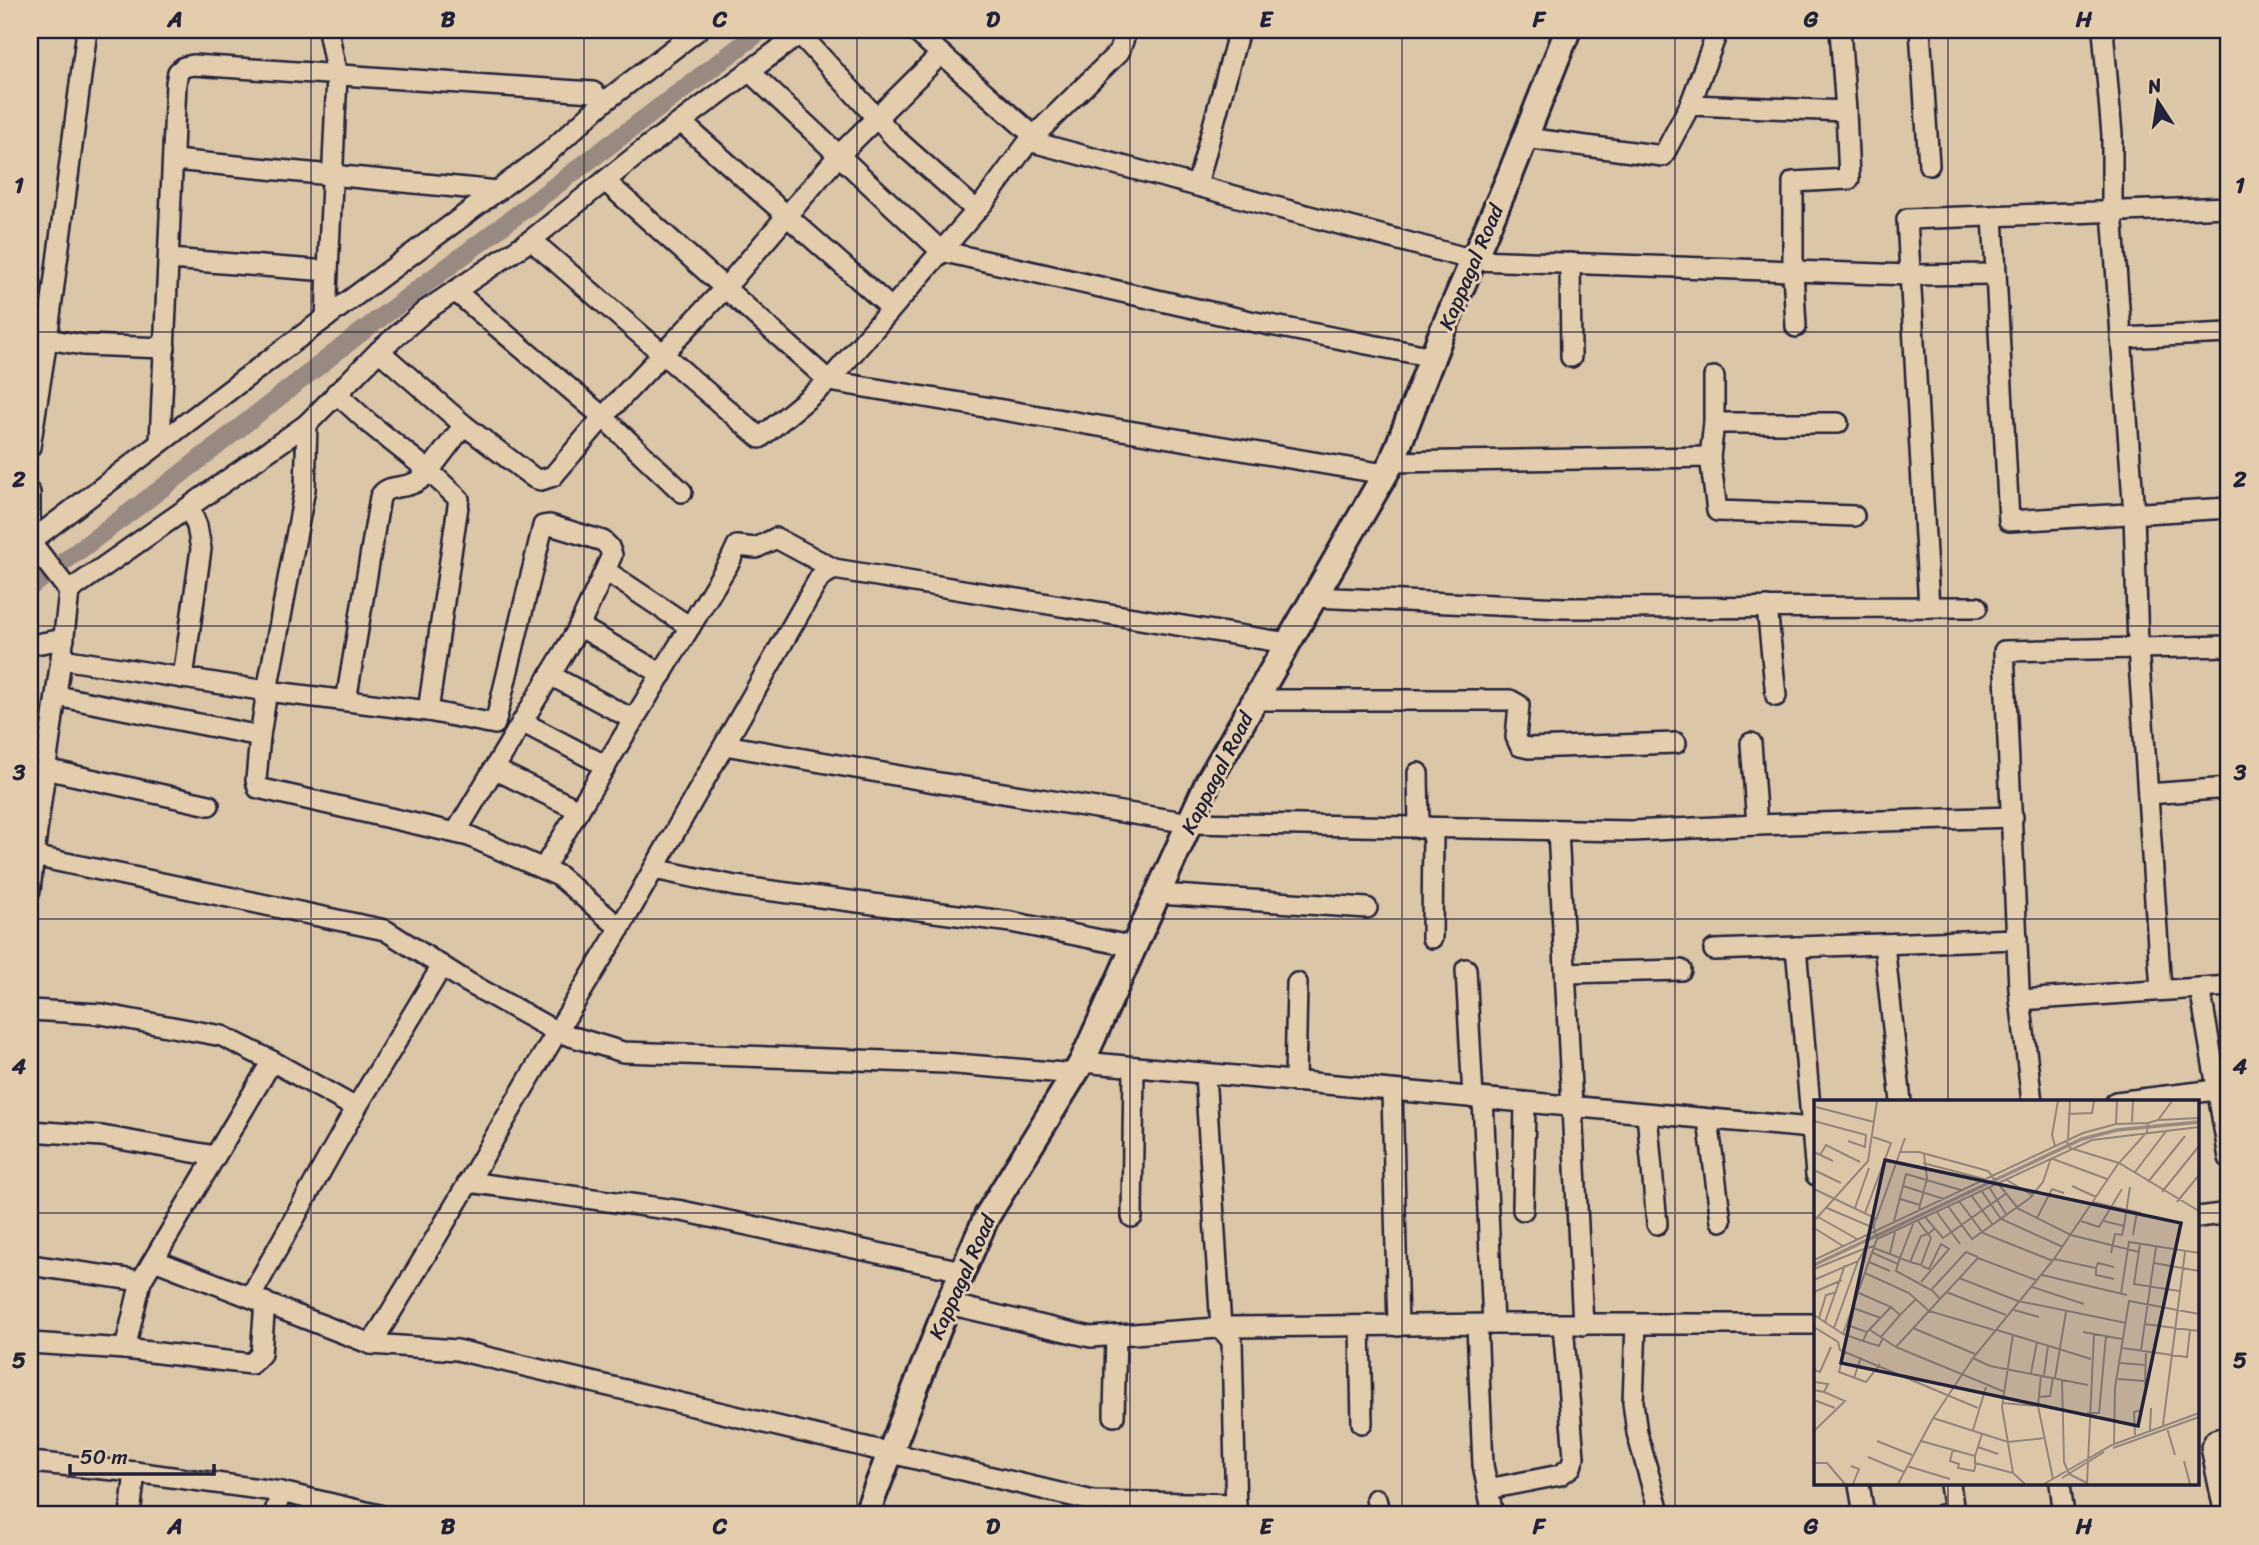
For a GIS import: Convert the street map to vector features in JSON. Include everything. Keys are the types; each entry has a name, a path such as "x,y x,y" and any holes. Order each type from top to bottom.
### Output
{"main road":[{"name":"Kappagal Road","path":"866,1515 948,1304 987,1216 1079,1068 1208,782 1389,468 1568,30"}],"street":[{"path":"30,447 47,339 87,30"},
{"path":"326,318 337,76 328,30"},
{"path":"30,541 548,153 604,102 698,30"},
{"path":"914,30 1031,138 1474,260 1910,275 1996,274"},
{"path":"531,240 760,438 829,380 976,210 1031,138 1119,52 1126,30"},
{"path":"1197,185 1239,30"},
{"path":"1525,138 1663,156 1690,105 1718,30"},
{"path":"1796,327 1793,182 1849,179 1840,30"},
{"path":"1920,30 1929,165"},
{"path":"2103,30 2112,135 2112,211 2134,514 2138,647 2161,990"},
{"path":"69,591 307,424 379,351 425,311 531,240 681,122 802,32 896,139 976,210"},
{"path":"379,351 464,425 534,478 541,480 554,476 603,417 725,288 839,155 941,54"},
{"path":"160,442 176,83 178,72 184,67 194,65 593,92 604,102"},
{"path":"749,71 941,251 1250,321 1433,357"},
{"path":"1690,105 1846,111"},
{"path":"681,122 891,308"},
{"path":"174,160 498,191"},
{"path":"605,181 829,380 1389,468 1710,457"},
{"path":"1929,607 1907,219 2229,207"},
{"path":"1993,216 2009,521 2229,508"},
{"path":"169,259 328,271"},
{"path":"1570,263 1572,357"},
{"path":"455,291 603,417 682,492"},
{"path":"2121,338 2229,333"},
{"path":"47,339 83,345 165,348"},
{"path":"1714,377 1714,422 1710,457 1717,511 1854,516"},
{"path":"336,393 459,499 428,711"},
{"path":"1714,422 1838,423"},
{"path":"307,424 305,489 267,691 260,736 256,780 258,788 456,832 559,876 620,928"},
{"path":"346,701 380,497 388,489 415,485 464,425"},
{"path":"30,493 30,541 69,591 30,891"},
{"path":"183,678 201,549 197,526 189,507"},
{"path":"456,832 579,626 612,555 603,541 550,525 543,526 495,724"},
{"path":"543,869 730,561 737,545 756,548 776,538 834,569 1286,643"},
{"path":"370,1345 416,1273 620,928 820,578 834,569"},
{"path":"606,571 690,627"},
{"path":"1313,597 1564,608 1977,607"},
{"path":"1768,607 1776,695"},
{"path":"579,626 662,674"},
{"path":"30,646 64,639"},
{"path":"2032,1100 2020,1000 2004,651 2229,646"},
{"path":"62,659 267,691 428,711 520,727 606,766"},
{"path":"550,675 634,720"},
{"path":"57,696 260,736"},
{"path":"1254,700 1510,700 1519,705 1516,737 1520,746 1529,748 1676,743"},
{"path":"1751,743 1757,825"},
{"path":"725,745 1190,823 1632,831 2013,817"},
{"path":"46,769 209,805"},
{"path":"494,769 579,810"},
{"path":"1419,773 1426,828 1432,938"},
{"path":"2148,794 2229,788"},
{"path":"1558,830 1583,1325"},
{"path":"33,856 385,930 557,1032 622,1052 1079,1068 1134,1067 1811,1128"},
{"path":"654,870 735,886 1011,922 1135,947"},
{"path":"1158,894 1367,908"},
{"path":"1714,950 2017,939"},
{"path":"1884,944 1901,1100"},
{"path":"1796,947 1814,1156"},
{"path":"30,1343 125,1349 251,1364 261,1354 258,1299 356,1108 442,966"},
{"path":"1466,970 1478,1099 1485,1325 1483,1465 1493,1515"},
{"path":"1566,973 1681,970"},
{"path":"1295,1082 1297,983"},
{"path":"2020,1000 2229,986"},
{"path":"2200,988 2229,1158"},
{"path":"30,1010 102,1014 222,1037 272,1060 356,1108"},
{"path":"125,1349 141,1281 272,1060"},
{"path":"1132,1217 1134,1067"},
{"path":"154,1260 370,1345 457,1350 891,1451 1092,1508 1236,1510 1232,1340 1221,1328 1205,1074"},
{"path":"2133,1100 2217,1090"},
{"path":"1392,1091 1398,1326"},
{"path":"1523,1210 1525,1103"},
{"path":"1647,1114 1657,1224"},
{"path":"1708,1120 1720,1221"},
{"path":"30,1131 102,1136 215,1156"},
{"path":"468,1182 681,1210 962,1271"},
{"path":"2200,1217 2229,1213"},
{"path":"30,1265 141,1281"},
{"path":"948,1304 1091,1337 1221,1328 1814,1324"},
{"path":"1636,1324 1633,1402 1643,1457 1660,1515"},
{"path":"1488,1489 1560,1475 1571,1467 1574,1457 1563,1325"},
{"path":"1360,1326 1362,1423"},
{"path":"1114,1416 1116,1335"},
{"path":"2225,1515 2211,1447 2215,1440 2229,1436"},
{"path":"30,1462 135,1472 281,1492 379,1515"},
{"path":"130,1515 135,1472"},
{"path":"1859,1486 1864,1515"},
{"path":"1941,1515 1954,1513 1950,1486"},
{"path":"2060,1486 2064,1515"},
{"path":"274,1515 281,1492"}],"waterway":[{"path":"30,587 177,477 355,337 762,30"}]}
